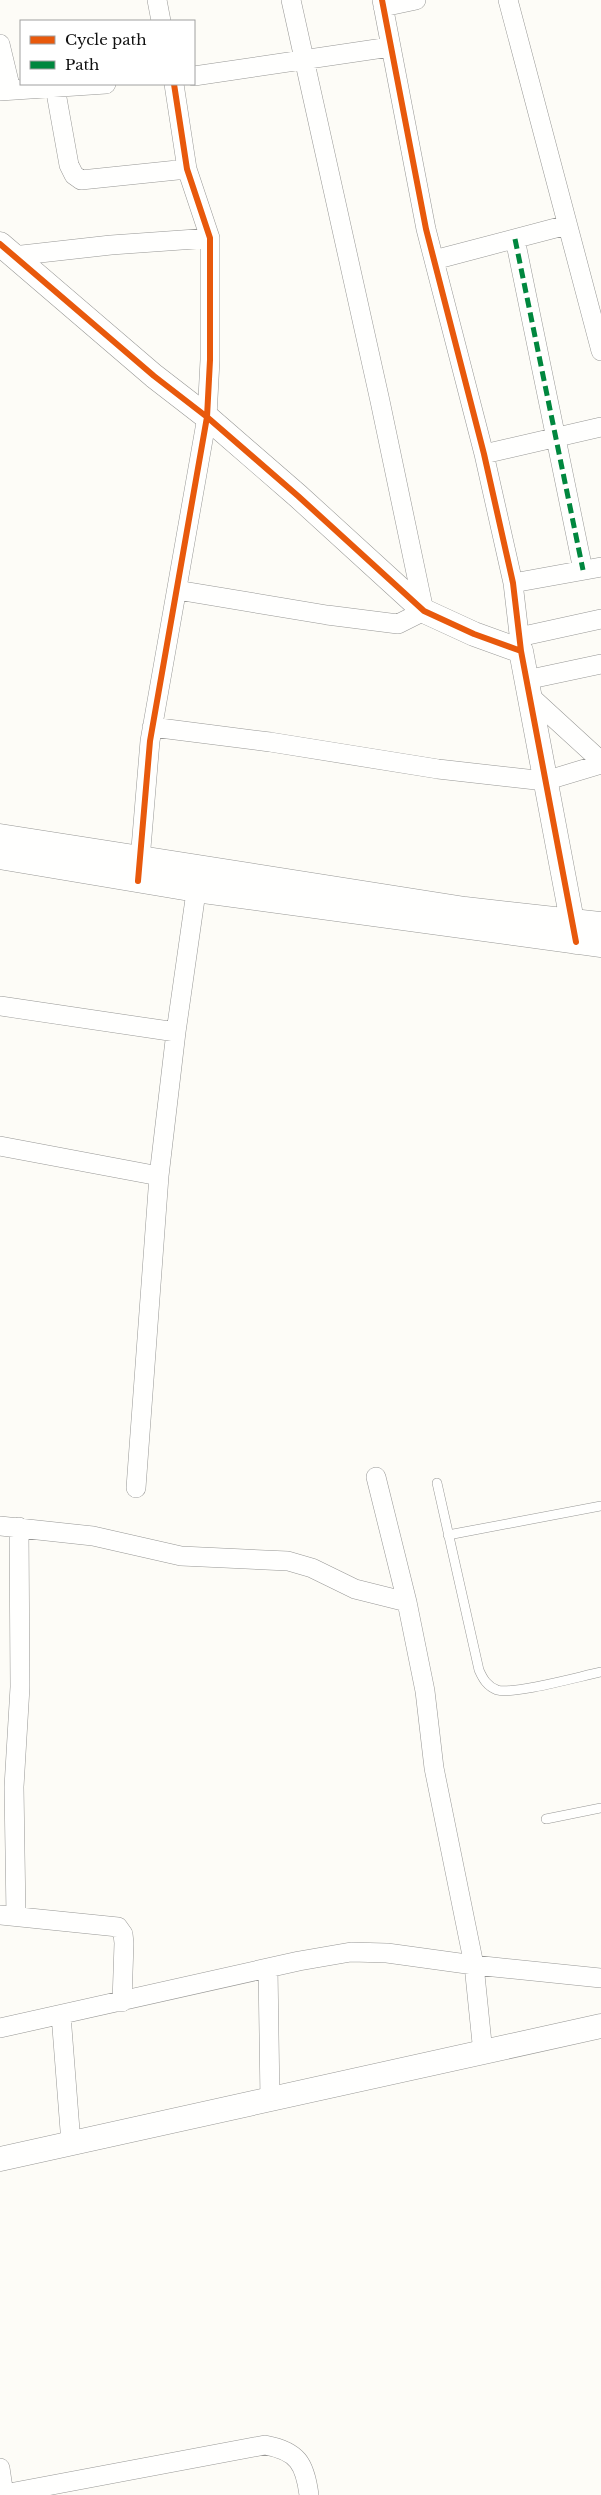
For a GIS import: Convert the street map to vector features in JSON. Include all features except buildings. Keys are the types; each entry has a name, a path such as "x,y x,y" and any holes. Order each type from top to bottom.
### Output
{"street":[{"path":"157,0 161,20"},
{"path":"291,0 380,401 424,611"},
{"path":"416,0 382,4 434,260 484,454 513,582 520,644 574,931"},
{"path":"508,0 601,351"},
{"path":"0,44 6,90 89,85"},
{"path":"195,76 390,47"},
{"path":"138,881 152,727 207,417 210,350 210,238 188,169 174,85"},
{"path":"55,87 69,165 74,175 81,180 188,169"},
{"path":"434,260 567,225"},
{"path":"7,250 210,238"},
{"path":"513,582 592,569 554,437 514,239"},
{"path":"7,250 154,376 207,417 298,496 424,611 474,634 520,644 601,619"},
{"path":"484,454 601,427"},
{"path":"177,590 327,615 398,624 424,611"},
{"path":"529,689 601,664"},
{"path":"152,727 270,742 438,769 545,781 601,762 529,689"},
{"path":"0,836 465,909 574,931 601,945"},
{"path":"0,857 196,890 574,931 601,924"},
{"path":"136,1488 159,1176 176,1032 200,866"},
{"path":"0,1006 176,1032"},
{"path":"0,1146 159,1176"},
{"path":"376,1476 407,1602 425,1690 434,1768 474,1966 483,2053"},
{"path":"122,2002 124,1943 123,1934 118,1928 8,1916 20,1687 9,1526 93,1536 181,1556 288,1561 312,1568 355,1589 407,1602"},
{"path":"0,2028 268,1968 351,1952 388,1953 474,1966 601,1978"},
{"path":"268,1968 270,2100"},
{"path":"61,2015 72,2143"},
{"path":"0,2159 601,2026"},
{"path":"0,2468 4,2494 266,2445 285,2448 300,2461 307,2479 310,2495"}],"lane":[{"path":"437,1484 479,1670 484,1682 498,1690 514,1690 601,1672"},
{"path":"448,1535 601,1506"},
{"path":"546,1819 601,1808"}],"marked path":[{"path":"515,239 583,570"}],"cycle path":[{"path":"382,0 426,229 484,454 513,583 521,651"},
{"path":"138,881 150,741 207,417 210,360 210,238 187,169 174,85"},
{"path":"0,244 154,376 207,417 298,496 424,611 474,634 521,651 576,942"}]}
